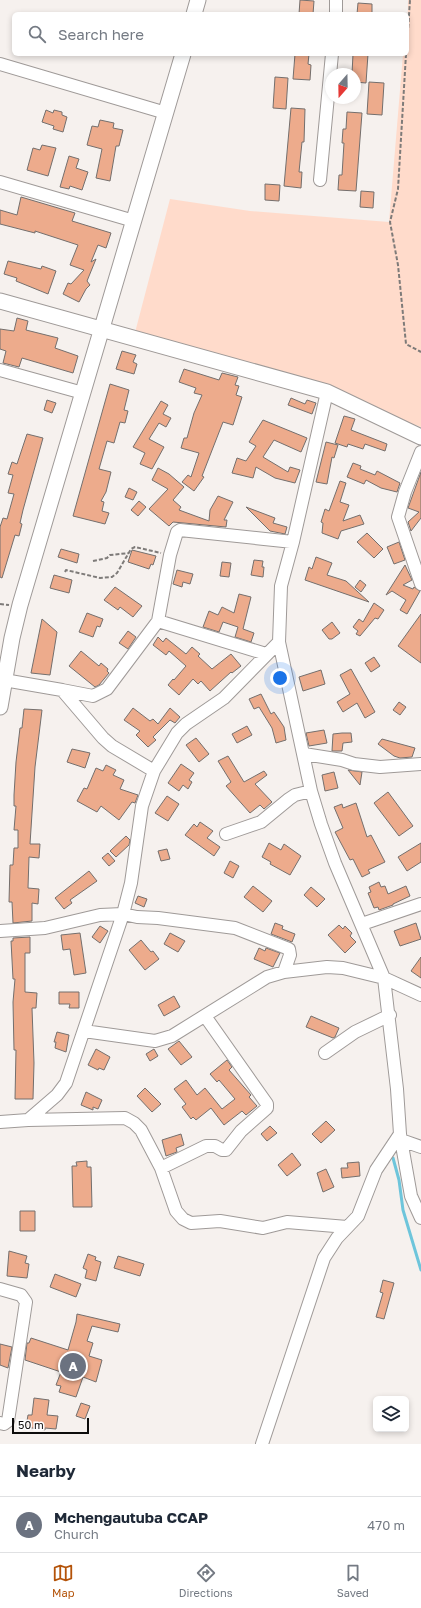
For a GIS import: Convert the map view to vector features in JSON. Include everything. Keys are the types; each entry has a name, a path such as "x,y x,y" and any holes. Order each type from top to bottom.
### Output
{"street":[{"path":"195,12 198,0"},
{"path":"336,0 336,12"},
{"path":"0,707 4,680 20,605 182,56"},
{"path":"320,180 332,56"},
{"path":"0,64 166,113"},
{"path":"0,182 134,221"},
{"path":"0,301 326,392 421,437"},
{"path":"0,370 83,393"},
{"path":"326,392 293,542 279,595 279,642 311,790 335,863 384,978 390,1015 400,1137 411,1196 421,1218"},
{"path":"421,452 405,492 398,517 421,584"},
{"path":"4,680 93,696 107,689 158,621 170,555 176,536 180,530 293,542"},
{"path":"158,621 266,654"},
{"path":"28,1120 57,1095 66,1083 131,883 142,806 154,771 177,733 186,724 224,698 279,642"},
{"path":"62,690 97,732 112,746 154,771"},
{"path":"304,754 342,760 354,764 380,767 421,764"},
{"path":"226,834 262,822 295,795 311,790"},
{"path":"362,924 421,904"},
{"path":"0,931 45,928 100,915 122,914 235,928 289,950 290,955 284,972"},
{"path":"84,1031 155,1040 172,1036 250,986 267,977 284,972 335,967 384,978 421,995"},
{"path":"325,1053 355,1032 390,1015"},
{"path":"161,1168 206,1146 226,1150 241,1131 267,1108 267,1104 205,1016"},
{"path":"0,1122 125,1118 134,1122 141,1130 161,1168 176,1211 183,1219 191,1223 220,1221 263,1228 287,1222 347,1227"},
{"path":"400,1137 421,1147"},
{"path":"262,1444 318,1273 330,1249 347,1227 358,1216 376,1170 400,1137"},
{"path":"0,1289 21,1295 26,1302 8,1421 4,1424 0,1423"}],"path":[{"path":"409,15 410,0"},
{"path":"406,56 398,189 390,222 398,265 406,344 421,352"},
{"path":"65,572 66,570 79,572 100,578 112,577 117,573 129,553 135,547 170,555"},
{"path":"93,561 107,558 110,555 129,553"}],"shaded area":[{"path":"408,0 421,0 421,427 326,392 132,344 170,199 250,211 389,222 403,56 409,56 409,12 408,12"}],"building":[{"path":"300,0 314,1 313,12 299,12"},
{"path":"358,3 372,4 372,12 357,12"},
{"path":"295,56 309,56 308,64 311,65 310,80 293,79"},
{"path":"353,56 368,56 366,83 361,83 361,68 352,68"},
{"path":"275,77 288,78 286,109 273,108"},
{"path":"369,82 384,83 382,115 367,114"},
{"path":"291,108 305,109 304,142 302,142 299,172 302,172 301,188 284,186"},
{"path":"46,110 53,113 54,110 62,112 62,115 67,117 63,132 53,129 54,126 42,122"},
{"path":"347,112 362,113 356,191 338,190 339,175 342,175 344,143 342,143 343,129 346,129"},
{"path":"100,120 114,123 113,128 123,130 119,146 116,146 110,181 96,178 102,149 87,145 92,126 98,127"},
{"path":"42,145 56,148 48,176 27,170 33,148 40,150"},
{"path":"69,156 79,159 76,168 88,172 82,190 70,186 69,189 60,187"},
{"path":"265,184 280,185 279,201 265,200"},
{"path":"361,191 374,192 373,208 360,207"},
{"path":"21,197 75,213 72,221 111,233 106,248 98,245 91,262 96,259 87,281 90,285 79,302 63,294 68,283 71,284 84,270 70,265 78,245 35,231 35,233 0,224 0,210 17,215"},
{"path":"8,261 41,269 42,266 56,271 48,294 16,281 17,278 4,274"},
{"path":"17,318 28,321 26,330 58,338 55,348 78,356 73,373 22,358 19,367 3,363 6,351 0,349 0,329 14,331"},
{"path":"122,351 136,355 133,362 137,364 134,374 116,369"},
{"path":"184,369 219,380 222,373 238,377 235,385 239,386 236,395 242,397 233,425 223,422 202,476 204,477 194,491 182,482 188,475 191,477 199,453 181,448 184,438 187,438 194,413 202,395 194,393 196,388 179,382"},
{"path":"110,384 129,390 124,410 128,411 125,423 120,422 114,443 107,441 99,469 111,472 106,492 101,501 104,502 102,511 109,513 105,524 73,516"},
{"path":"291,398 305,404 307,400 316,403 312,414 288,405"},
{"path":"47,400 56,403 52,413 44,410"},
{"path":"161,401 168,405 163,414 171,418 166,427 159,423 149,439 164,447 152,469 140,464 145,453 133,447"},
{"path":"344,416 355,419 351,430 387,444 385,451 365,444 363,449 348,444 347,447 335,443"},
{"path":"263,420 307,438 301,452 274,440 263,457 288,472 290,467 300,470 295,483 275,478 256,467 253,478 232,473 237,458 246,461 256,446 249,442"},
{"path":"27,434 43,438 23,510 19,536 15,535 2,578 0,577 0,527 3,518 7,519 14,494 8,493 13,475 8,474 12,462 17,464"},
{"path":"326,442 338,445 334,458 332,457 327,484 316,482"},
{"path":"353,463 361,466 360,469 375,475 377,471 400,483 397,492 381,488 366,480 364,484 347,477"},
{"path":"158,468 169,474 184,487 173,500 181,507 179,510 209,521 210,510 218,496 233,502 224,520 227,520 226,527 173,522 169,526 149,509 168,489 152,480"},
{"path":"421,472 421,518 411,531 408,522 419,512 408,508"},
{"path":"340,481 346,483 340,502 349,505 343,521 360,515 364,524 341,531 338,539 322,533 323,523 321,522 325,509 329,511"},
{"path":"129,488 137,492 133,500 125,497"},
{"path":"139,501 146,507 138,516 131,510"},
{"path":"246,507 275,518 273,523 287,527 285,534 270,531"},
{"path":"367,533 383,549 374,558 357,542"},
{"path":"399,542 405,560 394,564 387,547"},
{"path":"61,549 79,554 77,563 58,557"},
{"path":"132,550 156,556 153,565 151,564 149,569 128,562"},
{"path":"316,557 332,563 327,575 346,581 369,602 305,580 309,567 312,569"},
{"path":"254,560 263,561 263,577 251,575"},
{"path":"222,562 231,563 229,577 220,576"},
{"path":"405,565 412,580 403,585 413,589 414,587 420,591 407,614 400,610 406,600 392,591 386,595"},
{"path":"177,570 193,574 190,584 183,582 182,587 173,584"},
{"path":"54,575 72,580 69,593 50,588"},
{"path":"360,580 366,585 361,592 355,587"},
{"path":"115,587 142,606 133,617 120,607 118,610 104,600"},
{"path":"239,594 251,597 243,629 254,633 251,642 235,637 238,627 223,622 219,632 203,627 209,611 218,615 222,607 234,613"},
{"path":"374,603 384,610 378,619 375,618 360,636 356,634 358,631 353,627 359,619 363,622"},
{"path":"87,613 103,619 100,627 97,626 93,637 79,632"},
{"path":"421,614 421,663 398,646"},
{"path":"42,619 57,632 50,675 31,673"},
{"path":"332,622 340,633 332,639 329,639 322,630"},
{"path":"128,631 136,637 128,649 119,643"},
{"path":"158,637 163,642 166,638 186,654 192,647 200,654 198,656 212,669 231,654 241,666 232,673 231,672 210,691 201,681 198,684 193,679 179,695 168,685 186,666 169,651 166,655 153,645"},
{"path":"81,651 99,666 101,663 108,669 107,671 109,673 99,685 95,687 69,666"},
{"path":"374,657 380,666 371,672 365,663"},
{"path":"351,669 375,712 365,718 357,703 343,712 337,702 350,694 340,675"},
{"path":"321,670 325,684 303,691 299,677"},
{"path":"261,694 271,714 274,712 284,727 286,740 276,743 272,728 259,707 254,709 249,699"},
{"path":"399,702 406,707 400,715 393,710"},
{"path":"133,708 150,721 153,719 158,724 170,708 180,717 175,723 170,720 153,737 156,740 148,747 136,735 140,731 124,720"},
{"path":"24,709 42,710 35,767 30,844 40,844 39,858 29,857 28,888 39,889 38,904 32,903 32,921 13,923 12,902 9,902 10,865 13,865 14,848 18,848 18,830 14,830 16,806 14,806 14,795 16,762"},
{"path":"247,726 252,735 237,743 232,734"},
{"path":"324,730 327,743 309,746 306,733"},
{"path":"351,733 352,742 343,743 342,751 332,751 333,734"},
{"path":"196,738 209,754 199,762 186,745"},
{"path":"382,739 415,748 412,757 400,758 394,756 378,744"},
{"path":"72,749 90,753 85,768 67,762"},
{"path":"228,756 244,782 264,771 267,775 255,784 272,802 264,809 260,805 250,813 226,786 231,782 218,761"},
{"path":"181,764 194,773 189,780 192,782 188,789 183,785 179,791 168,783"},
{"path":"106,765 116,770 113,775 124,780 120,789 138,795 135,803 132,802 119,820 101,806 97,812 77,801 84,788 87,789 96,768 103,771"},
{"path":"348,770 362,772 360,785"},
{"path":"334,772 338,788 325,791 322,775"},
{"path":"388,792 413,826 399,836 374,803"},
{"path":"167,796 179,804 168,821 155,813"},
{"path":"356,803 367,837 371,835 385,862 368,870 370,873 362,877 353,859 350,860 335,832 343,828 334,807 342,804 343,808"},
{"path":"200,822 213,831 207,838 220,847 214,856 185,835 194,824 197,827"},
{"path":"126,836 130,840 129,845 116,857 110,851"},
{"path":"269,843 281,850 284,844 301,856 290,875 270,864 271,862 262,857"},
{"path":"421,843 421,862 407,871 398,857"},
{"path":"167,849 170,859 161,861 158,851"},
{"path":"108,853 115,861 109,866 102,858"},
{"path":"230,861 239,866 233,878 224,873"},
{"path":"89,871 97,881 70,900 72,903 64,909 55,898"},
{"path":"379,882 381,887 385,886 388,894 406,886 410,896 393,905 379,910 378,907 374,908 368,893 371,892 369,887"},
{"path":"253,886 272,901 263,912 244,897"},
{"path":"311,887 325,899 317,907 304,895"},
{"path":"138,896 147,899 144,907 135,903"},
{"path":"275,923 283,926 282,929 295,934 292,942 271,934"},
{"path":"416,923 421,939 400,946 394,931"},
{"path":"339,925 343,929 345,926 352,933 350,936 356,942 345,953 328,935"},
{"path":"100,926 108,931 100,943 92,937"},
{"path":"80,933 86,973 74,975 70,949 63,950 61,935"},
{"path":"170,933 185,941 178,952 164,944"},
{"path":"30,937 30,953 25,953 25,992 37,993 36,1008 32,1008 34,1063 33,1099 15,1099 16,1050 14,1050 13,1002 15,979 13,979 11,941 13,941 13,938"},
{"path":"141,940 159,959 145,970 129,950"},
{"path":"259,948 265,951 266,948 280,953 273,967 254,959"},
{"path":"421,957 421,978 411,971"},
{"path":"59,992 79,992 79,1008 69,1008 70,1004 59,1004"},
{"path":"174,996 180,1007 164,1016 158,1005"},
{"path":"311,1016 339,1028 335,1037 333,1038 306,1027"},
{"path":"57,1032 69,1035 66,1052 55,1048 56,1042 54,1042"},
{"path":"179,1041 192,1057 181,1065 168,1049"},
{"path":"96,1049 110,1057 104,1070 99,1068 98,1070 88,1065"},
{"path":"154,1049 158,1056 150,1061 146,1054"},
{"path":"227,1060 232,1067 229,1070 251,1095 249,1097 257,1106 246,1115 242,1111 224,1125 211,1108 196,1120 193,1117 191,1119 182,1107 186,1104 174,1089 186,1080 197,1095 205,1088 222,1109 235,1099 219,1080 217,1082 210,1074"},
{"path":"145,1088 161,1104 152,1112 137,1096"},
{"path":"86,1092 102,1100 98,1109 93,1107 93,1110 81,1105"},
{"path":"326,1121 335,1130 321,1143 312,1134"},
{"path":"270,1126 277,1133 267,1141 261,1134"},
{"path":"181,1134 184,1145 176,1148 177,1152 166,1156 162,1140"},
{"path":"292,1153 301,1165 287,1176 278,1165"},
{"path":"87,1161 87,1167 91,1167 92,1207 73,1207 72,1166 77,1166 76,1162"},
{"path":"359,1162 360,1176 342,1178 341,1168 348,1168 347,1163"},
{"path":"326,1169 334,1187 323,1192 317,1173"},
{"path":"20,1211 35,1211 35,1231 20,1231"},
{"path":"9,1251 27,1256 25,1263 29,1264 27,1278 7,1276"},
{"path":"88,1254 96,1257 95,1260 101,1262 96,1281 85,1278 87,1270 83,1268"},
{"path":"118,1256 144,1264 140,1276 114,1268"},
{"path":"55,1274 81,1284 76,1297 50,1287"},
{"path":"383,1280 394,1283 384,1319 376,1317 383,1293 380,1292"},
{"path":"77,1314 120,1324 118,1332 92,1326 87,1341 93,1343 89,1356 102,1360 96,1382 83,1377 76,1397 59,1392 61,1386 56,1385 61,1372 25,1360 27,1343 29,1343 31,1338 68,1350"},
{"path":"0,1344 12,1347 8,1368 0,1365"},
{"path":"34,1398 49,1400 47,1415 58,1416 56,1429 45,1428 45,1430 26,1427 28,1415 32,1415"},
{"path":"81,1403 90,1406 85,1419 76,1416"}],"waterway":[{"path":"393,1158 399,1180 403,1210 421,1270"}],"place":[{"name":"Mchengautuba CCAP","path":"73,1366"}]}
